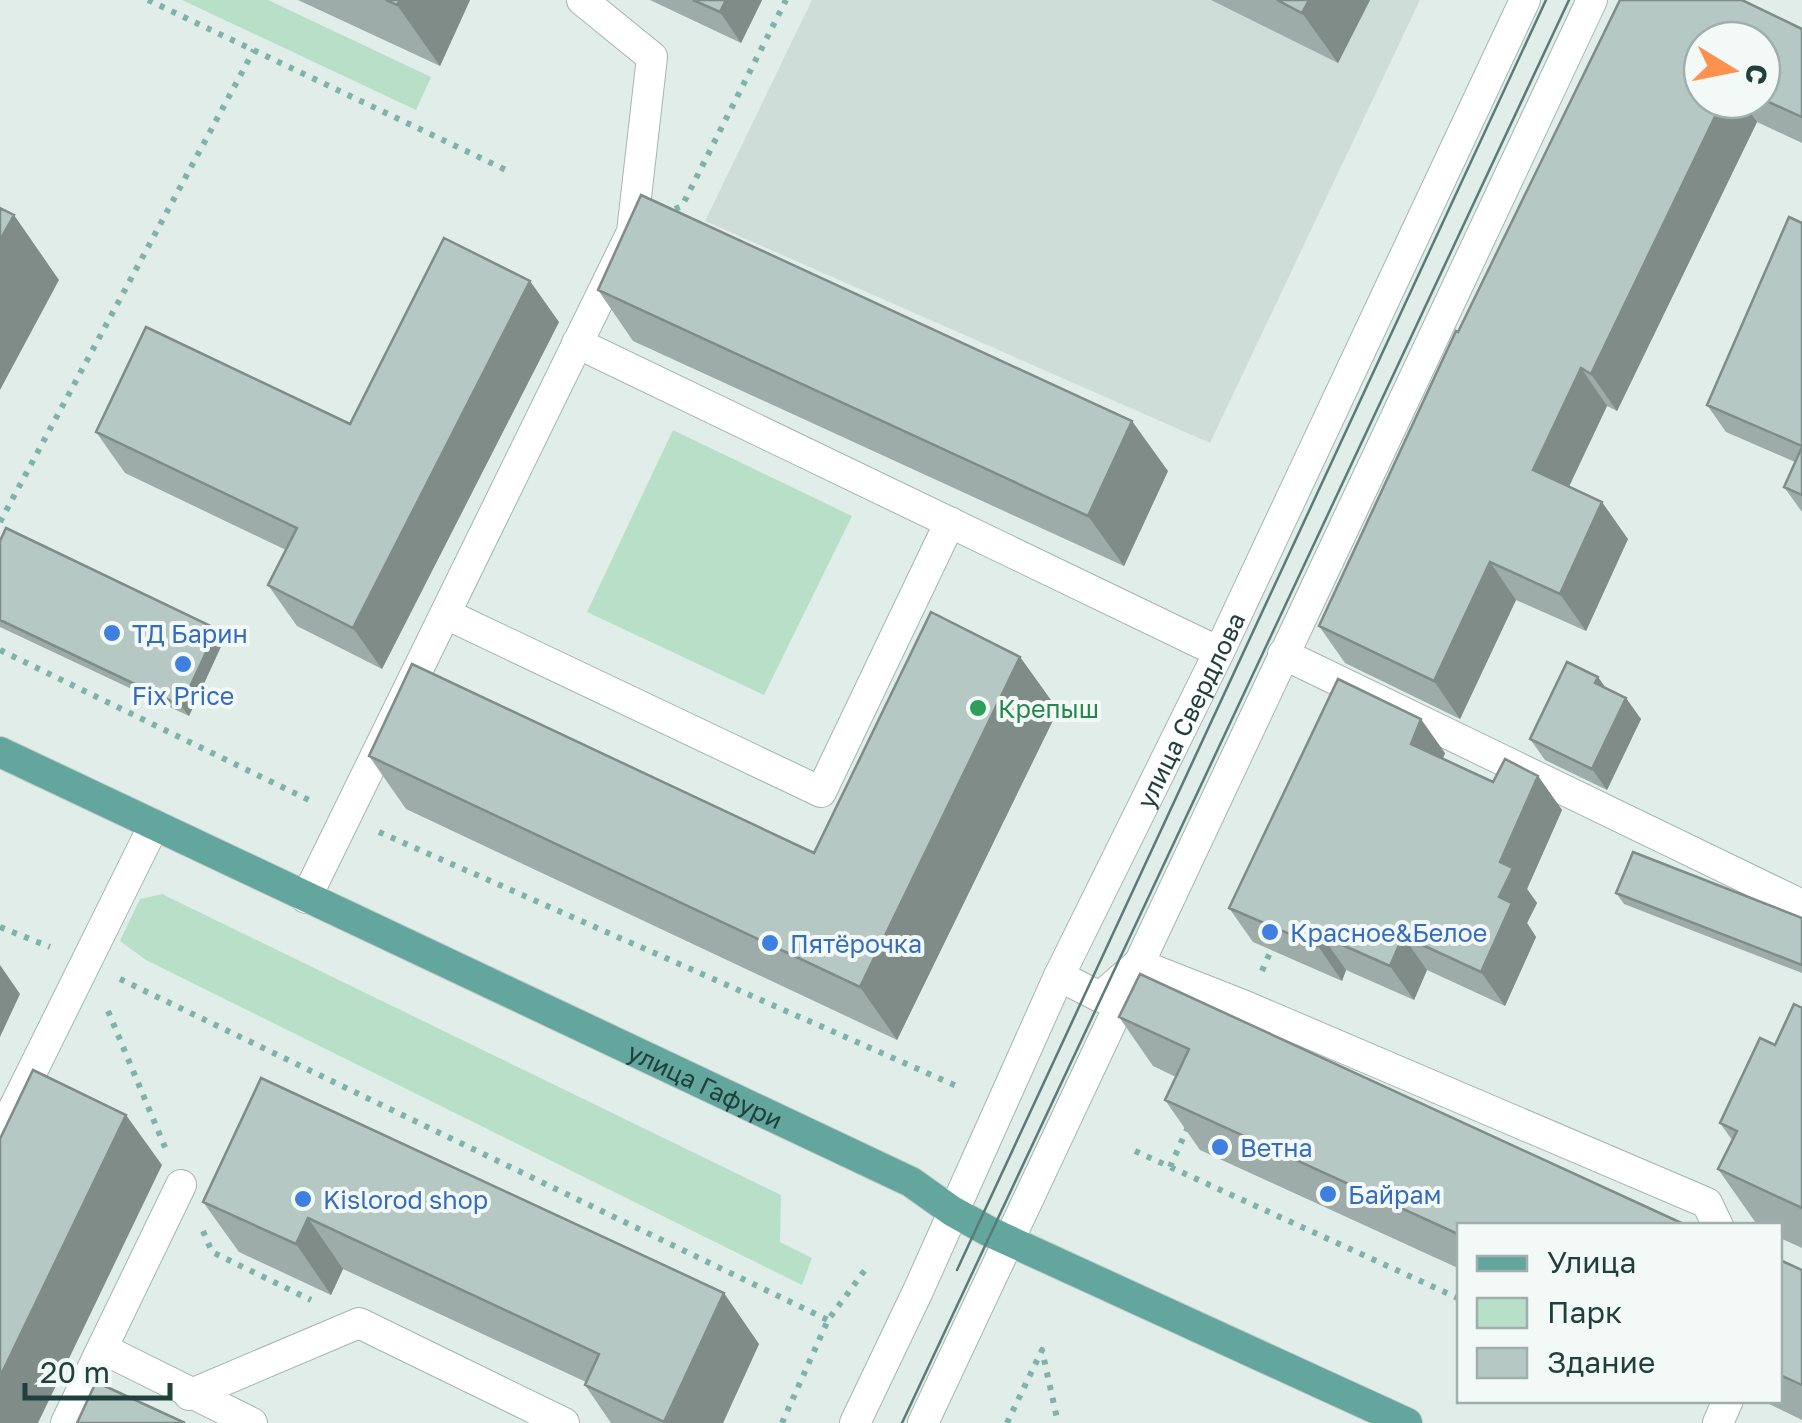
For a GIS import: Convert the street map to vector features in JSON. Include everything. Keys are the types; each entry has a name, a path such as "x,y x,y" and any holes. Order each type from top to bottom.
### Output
{"main road":[{"name":"улица Гафури","path":"0,752 911,1182 952,1211 1010,1240 1407,1423"}],"street":[{"path":"306,898 632,232 652,57 582,0"},
{"name":"улица Свердлова","path":"854,1423 918,1291 1059,976 1219,652 1525,0"},
{"path":"923,1423 1592,0"},
{"path":"577,344 1219,652"},
{"path":"446,614 821,792 950,522"},
{"path":"1283,654 1802,905"},
{"path":"0,1136 154,827"},
{"path":"1059,976 1100,996 1138,964"},
{"path":"1138,964 1706,1202 1716,1223"},
{"path":"66,1423 181,1186"},
{"path":"189,1395 359,1323 564,1423"},
{"path":"103,1350 252,1423"}],"path":[{"path":"148,0 506,170"},
{"path":"632,232 682,206 786,0"},
{"path":"0,522 254,50"},
{"path":"0,650 347,818 959,1086"},
{"path":"0,926 88,964 828,1320"},
{"path":"1245,1006 1271,950"},
{"path":"1170,1167 1195,1113"},
{"path":"1135,1150 1457,1298"},
{"path":"782,1423 828,1320 865,1270"},
{"path":"1007,1423 1042,1350 1058,1423"}],"shaded area":[{"path":"812,0 1420,0 1210,443 705,221"}],"green space":[{"path":"182,0 268,0 431,77 416,110"},
{"path":"673,430 852,516 764,695 587,612"},
{"path":"162,894 781,1195 780,1242 812,1258 802,1285 146,960 120,941 140,899"}],"building":[{"path":"693,0 726,0 720,12"},
{"path":"1277,0 1309,0 1302,13"},
{"path":"1620,0 1742,0 1802,29 1802,117 1782,108 1782,20 1682,20 1682,120 1713,120 1591,374 1581,368 1533,470 1602,502 1560,594 1490,562 1434,681 1319,626"},
{"path":"641,195 1132,421 1088,516 598,290"},
{"path":"0,208 14,215 0,240"},
{"path":"1789,217 1802,223 1802,446 1707,405"},
{"path":"444,238 530,281 353,628 268,585 297,528 96,432 146,327 350,424"},
{"path":"1802,447 1802,495 1784,487"},
{"name":"ТД Барин","path":"6,528 217,629 181,706 0,620 0,541"},
{"path":"931,612 1020,657 860,987 369,756 412,664 814,853"},
{"path":"1567,662 1598,677 1595,683 1626,698 1592,769 1530,739"},
{"path":"1338,679 1421,719 1411,744 1493,782 1505,759 1538,776 1500,862 1513,868 1499,897 1512,903 1481,972 1403,936 1390,966 1322,936 1318,946 1229,908"},
{"path":"1633,852 1802,918 1802,965 1616,893"},
{"path":"1140,974 1681,1223 1457,1223 1457,1234 1165,1100 1189,1049 1119,1017"},
{"path":"1794,1004 1802,1008 1802,1208 1718,1169 1737,1131 1720,1123 1760,1038 1775,1045"},
{"path":"33,1070 126,1115 0,1377 0,1139"},
{"path":"261,1078 724,1293 664,1422 585,1385 599,1354 308,1218 296,1244 203,1202"},
{"path":"1782,1261 1802,1270 1802,1385 1782,1376"},
{"path":"96,1382 185,1423 77,1423"}],"tram line":[{"path":"957,1270 1546,0"},
{"path":"902,1423 1569,0"}],"place":[{"name":"ТД Барин","path":"112,633"},
{"name":"Fix Price","path":"183,664"},
{"name":"Крепыш","path":"978,708"},
{"name":"Красное&Белое","path":"1270,932"},
{"name":"Пятёрочка","path":"770,943"},
{"name":"Ветна","path":"1220,1147"},
{"name":"Байрам","path":"1328,1194"},
{"name":"Kislorod shop","path":"303,1199"}]}
